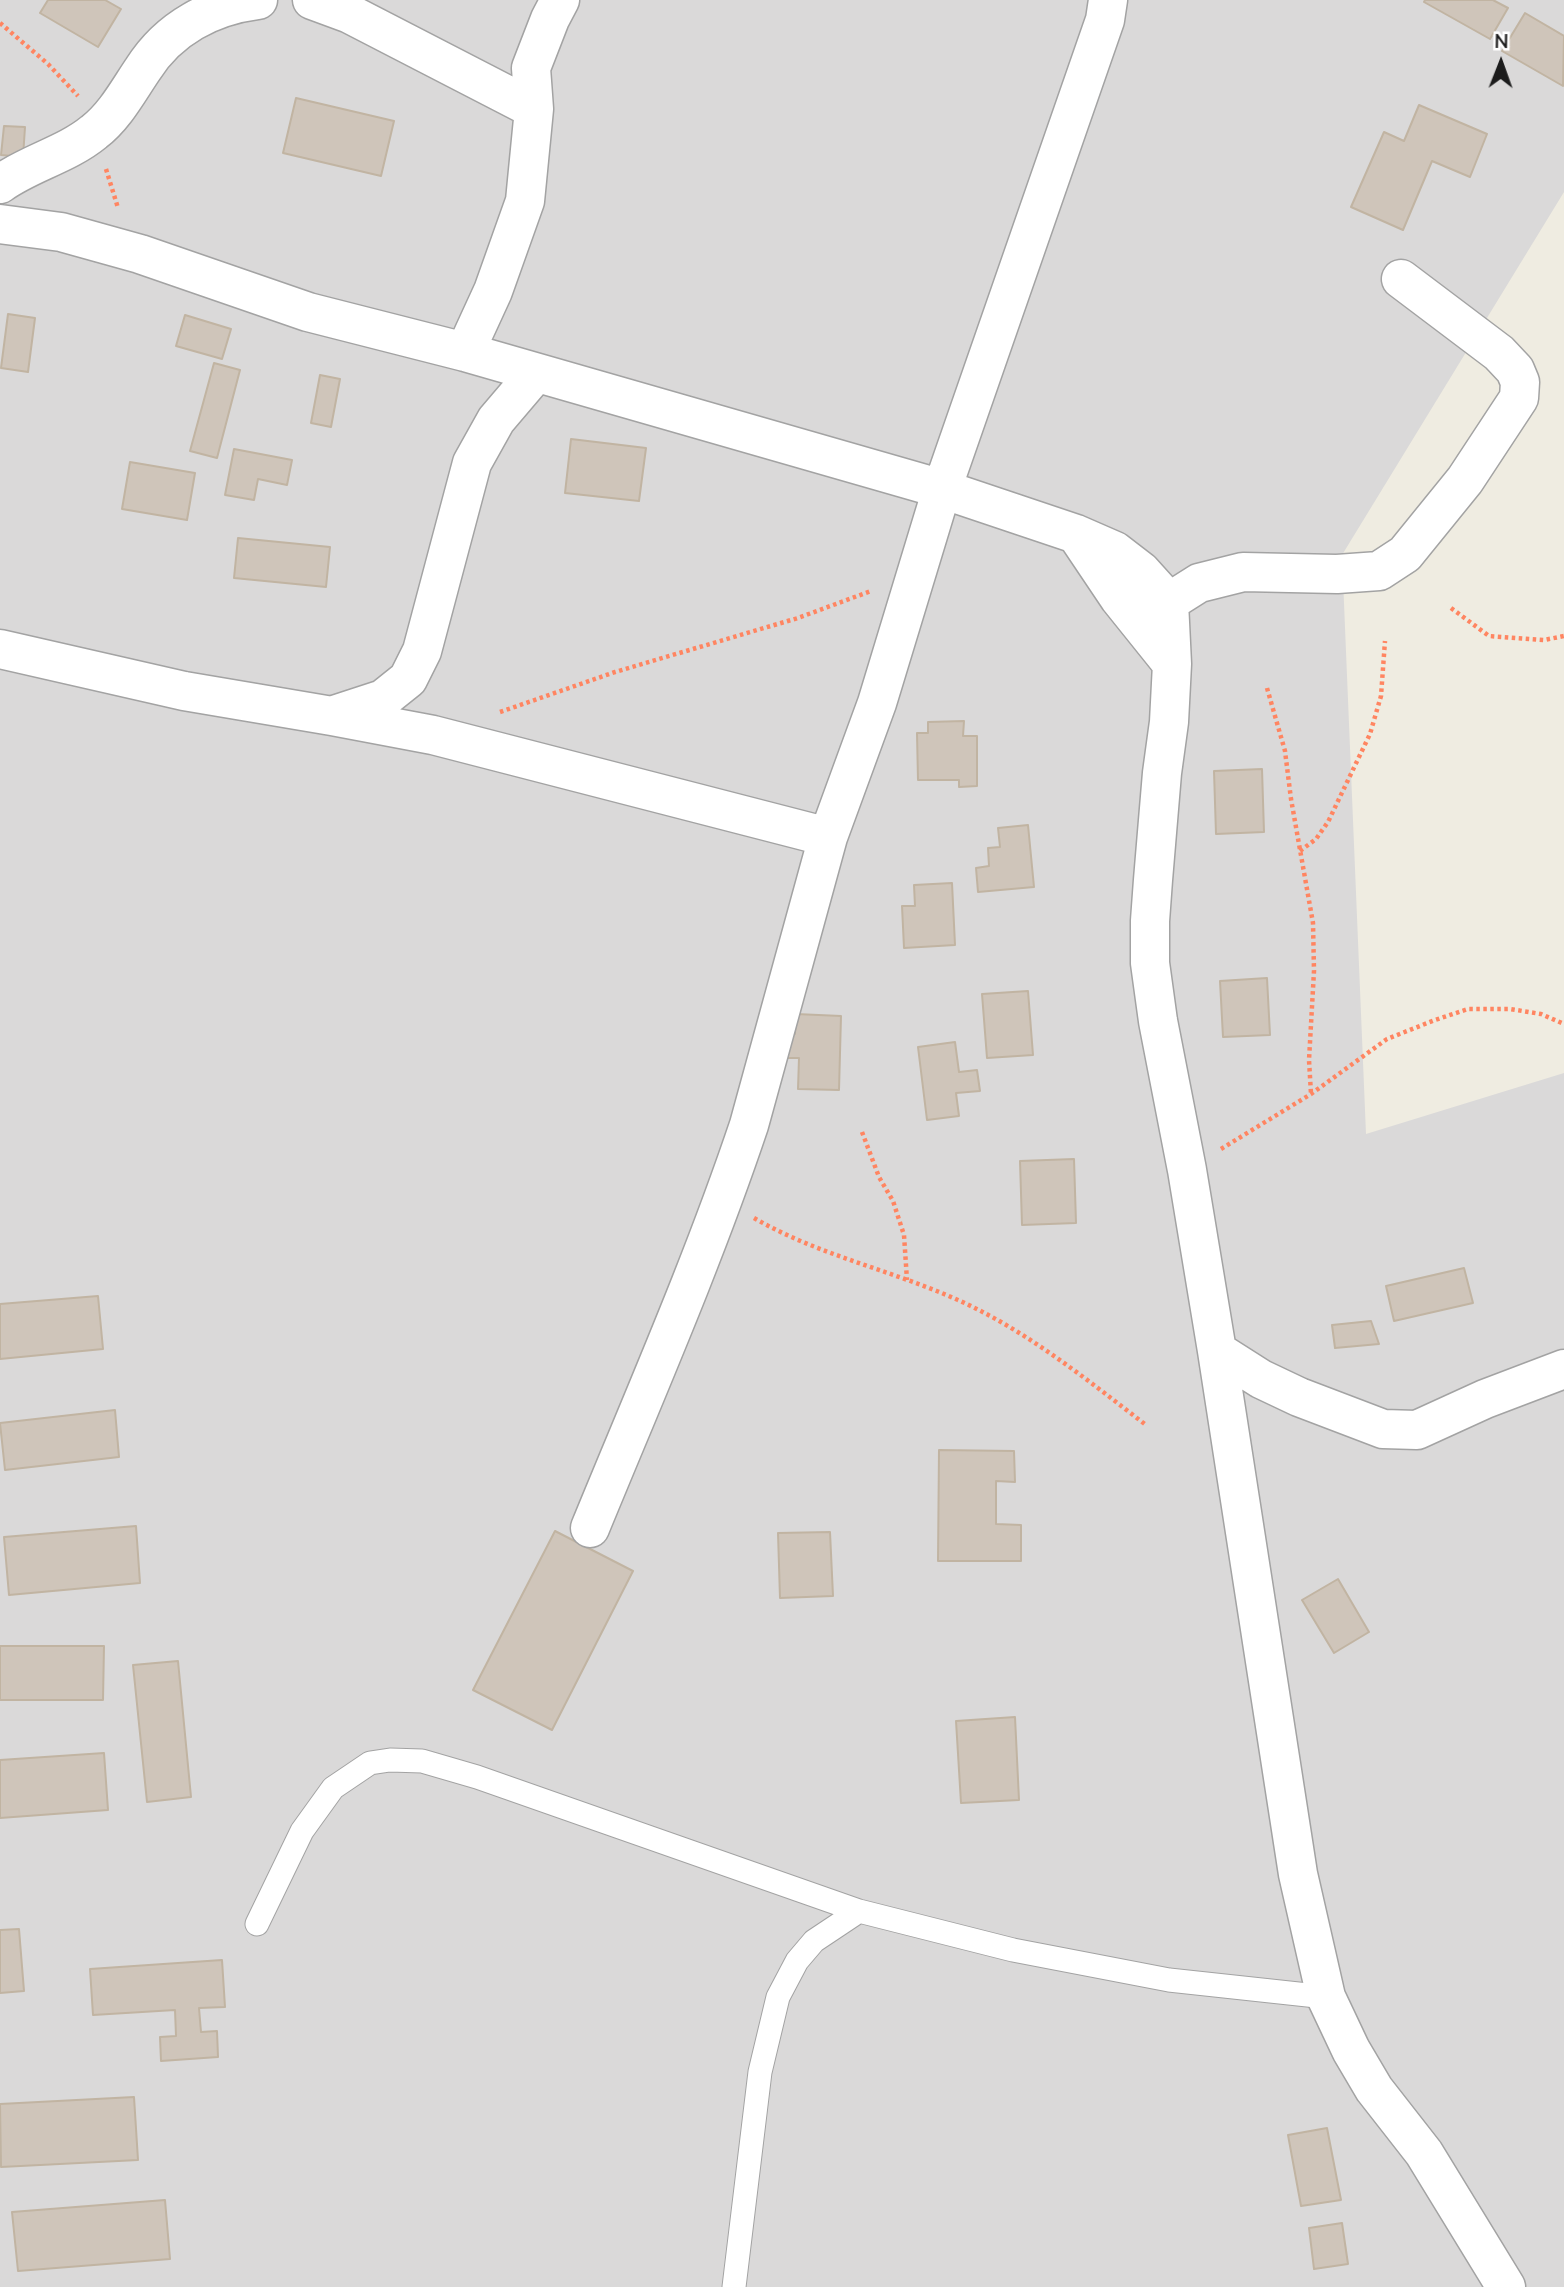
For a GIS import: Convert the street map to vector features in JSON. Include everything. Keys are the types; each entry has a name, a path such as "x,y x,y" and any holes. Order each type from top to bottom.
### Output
{"street":[{"path":"0,184 95,132 123,100 160,45 183,26 209,12 258,0"},
{"path":"312,0 350,14 534,109"},
{"path":"465,352 493,291 525,201 534,109 531,68 560,0"},
{"path":"590,1528 723,1201 749,1125 828,837 877,703 915,574 1100,33 1108,0"},
{"path":"0,224 61,232 140,254 308,312 465,352 943,489 1076,534 1115,551 1141,571 1169,602 1172,664 1169,722 1162,773 1150,921 1150,963 1217,1351 1298,1874 1326,1997 1351,2050 1374,2090 1424,2153 1506,2287"},
{"path":"1169,602 1199,583 1243,572 1338,574 1379,571 1405,554 1465,480 1519,398 1520,382 1515,370 1499,353 1401,279"},
{"path":"332,716 383,699 408,679 422,651 472,463 496,420 536,373"},
{"path":"1076,534 1119,598 1172,664"},
{"path":"0,649 184,691 433,736 828,837"},
{"path":"1217,1351 1261,1379 1383,1429 1417,1430 1485,1399 1564,1369"}],"lane":[{"path":"257,1924 302,1831 333,1788 370,1763 390,1760 422,1761 477,1777 859,1911 1013,1950 1169,1980 1326,1997"},
{"path":"734,2287 760,2073 778,1997 797,1961 814,1941 859,1911"}],"path":[{"path":"0,23 48,64 76,93 89,112 115,199 140,254"},
{"path":"498,713 615,672 798,618 915,574"},
{"path":"1451,608 1489,636 1544,640 1564,636"},
{"path":"1300,851 1317,839 1328,822 1370,734 1381,696 1385,641"},
{"path":"1267,688 1285,751 1313,923 1311,1094"},
{"path":"1187,1170 1311,1094 1387,1038 1468,1009 1510,1009 1541,1014 1564,1024"},
{"path":"862,1132 893,1201 904,1235 907,1280"},
{"path":"723,1201 786,1236 958,1300 1021,1332 1146,1424"}],"shaded area":[{"path":"0,0 1564,0 1564,192 1342,555 1366,1134 1564,1073 1564,2287 0,2287"}],"building":[{"path":"48,0 105,0 121,9 98,47 40,13"},
{"path":"1493,0 1508,8 1490,39 1424,2"},
{"path":"1525,13 1564,36 1563,86 1502,51"},
{"path":"296,98 394,121 381,176 283,153"},
{"path":"1419,105 1487,134 1470,177 1432,161 1403,230 1351,207 1384,132 1404,141"},
{"path":"4,126 25,127 23,157 1,155"},
{"path":"8,314 35,318 28,372 1,368"},
{"path":"185,315 231,329 222,359 176,346"},
{"path":"214,363 240,370 217,458 190,451"},
{"path":"320,375 340,379 331,427 311,423"},
{"path":"571,439 646,448 639,501 565,493"},
{"path":"234,449 292,460 287,485 258,479 254,500 225,495"},
{"path":"130,462 195,473 187,520 122,509"},
{"path":"238,538 330,547 326,587 234,578"},
{"path":"964,721 963,736 977,736 977,786 959,787 959,780 918,780 917,733 928,733 928,722"},
{"path":"1262,769 1264,832 1216,834 1214,771"},
{"path":"1028,825 1034,887 978,892 976,868 989,866 988,848 1000,847 998,828"},
{"path":"952,883 955,945 904,948 902,906 915,906 914,885"},
{"path":"1267,978 1270,1035 1223,1037 1220,981"},
{"path":"1028,991 1033,1055 987,1058 982,994"},
{"path":"796,1014 841,1016 839,1090 798,1089 799,1058 779,1058 780,1034 795,1034"},
{"path":"955,1042 959,1072 977,1070 980,1091 956,1093 959,1116 927,1120 918,1047"},
{"path":"1074,1159 1076,1223 1022,1225 1020,1161"},
{"path":"1464,1268 1473,1303 1394,1321 1386,1286"},
{"path":"98,1296 103,1349 0,1359 0,1304"},
{"path":"1371,1321 1379,1344 1335,1348 1332,1325"},
{"path":"115,1410 119,1457 5,1470 0,1423"},
{"path":"939,1450 1014,1451 1015,1482 996,1481 996,1524 1021,1525 1021,1561 938,1561"},
{"path":"136,1526 140,1583 9,1595 4,1537"},
{"path":"555,1531 633,1571 552,1730 473,1690"},
{"path":"830,1532 833,1596 780,1598 778,1533"},
{"path":"1338,1579 1369,1632 1334,1653 1302,1600"},
{"path":"0,1646 104,1646 103,1700 0,1700"},
{"path":"178,1661 191,1797 147,1802 133,1665"},
{"path":"1015,1717 1019,1800 961,1803 956,1721"},
{"path":"104,1753 108,1810 0,1818 0,1760"},
{"path":"19,1929 24,1991 0,1993 0,1930"},
{"path":"222,1960 225,2007 199,2008 201,2032 217,2031 218,2057 161,2061 160,2037 176,2036 175,2010 93,2015 90,1969"},
{"path":"134,2097 138,2160 1,2167 0,2104"},
{"path":"1327,2128 1341,2200 1301,2206 1288,2135"},
{"path":"165,2200 170,2259 18,2271 12,2212"},
{"path":"1342,2223 1348,2264 1314,2269 1309,2228"}]}
